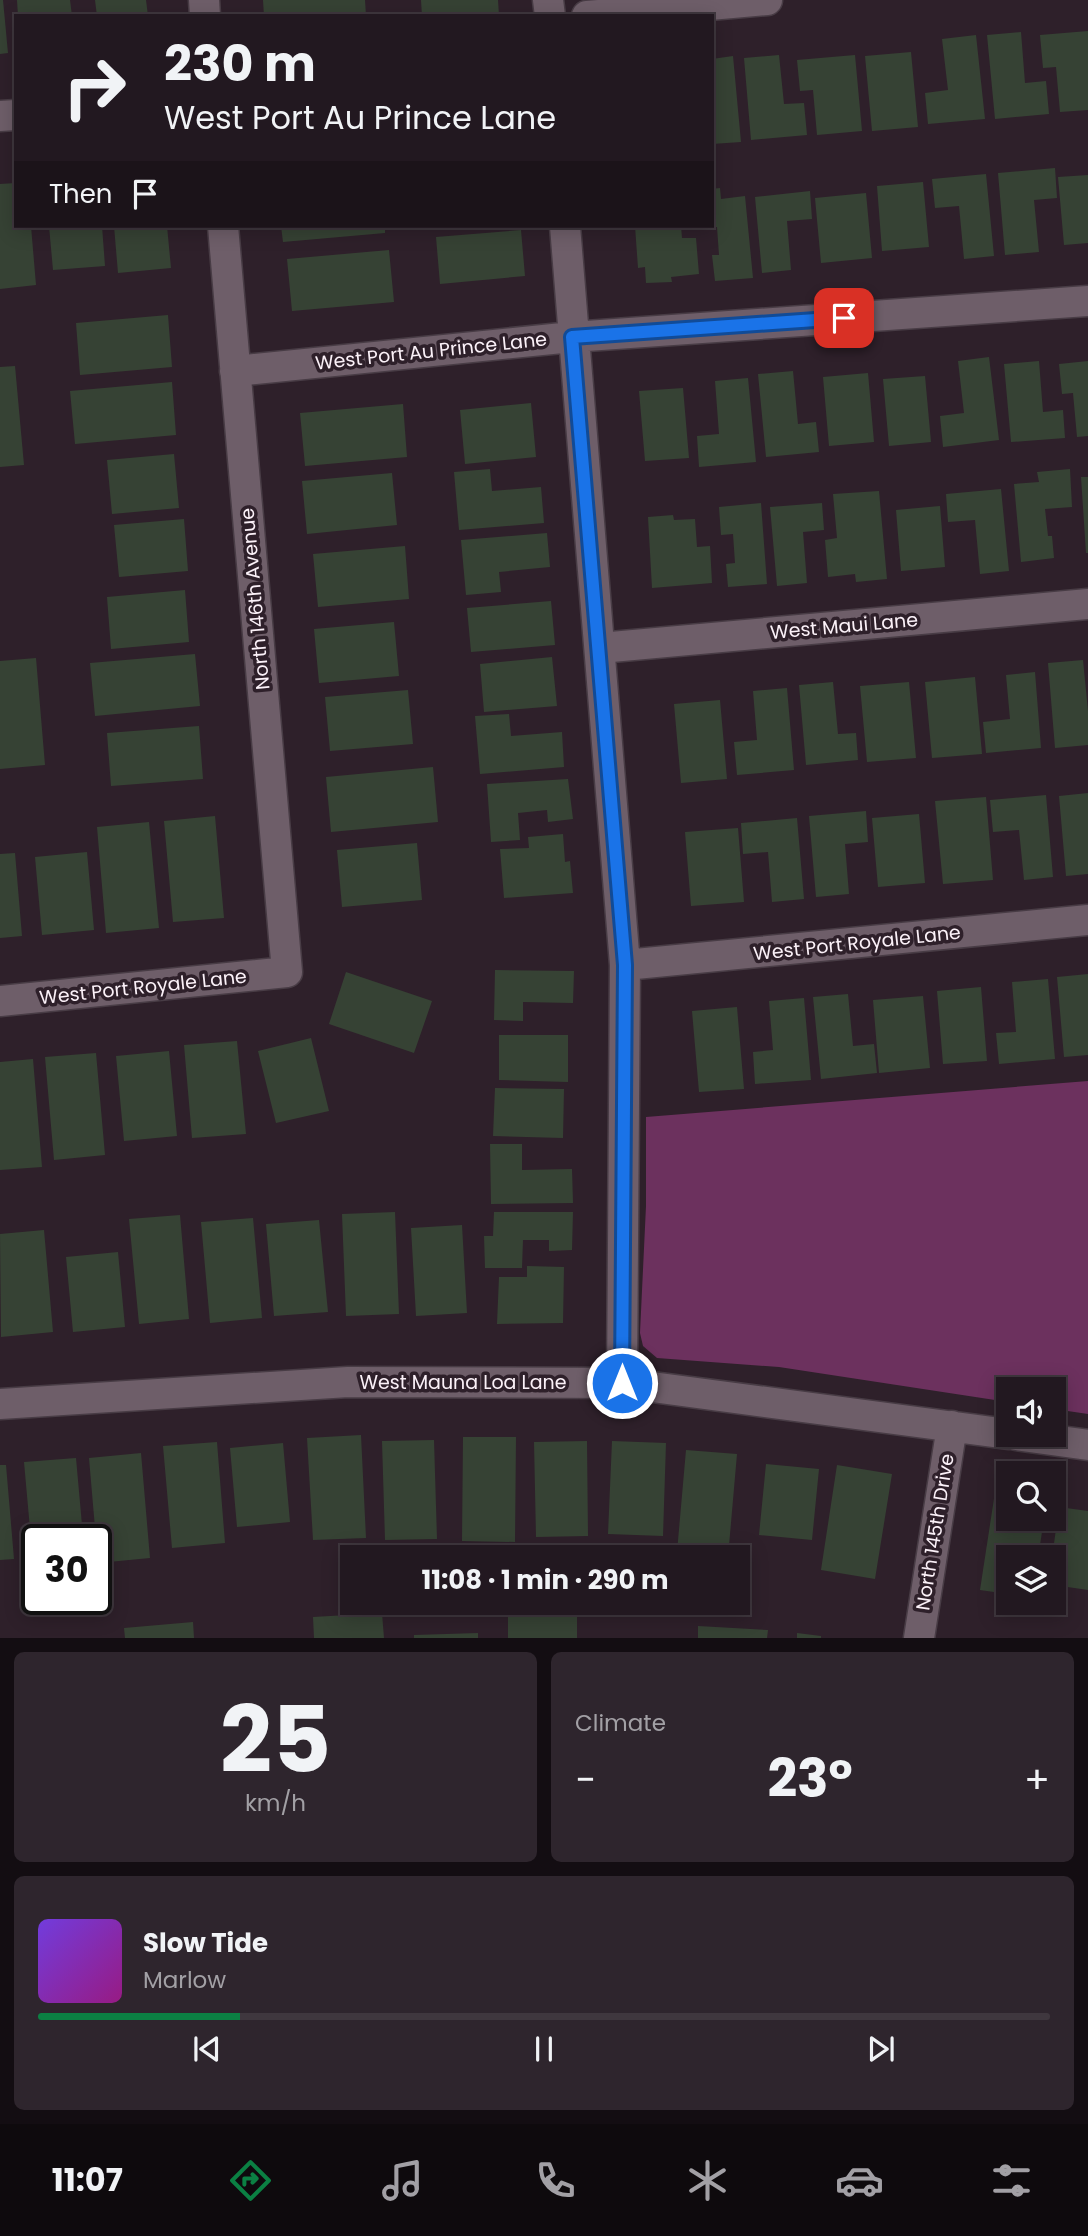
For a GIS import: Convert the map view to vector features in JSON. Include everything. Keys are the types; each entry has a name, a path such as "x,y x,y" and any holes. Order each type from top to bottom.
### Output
{"street":[{"path":"610,14 767,0"},
{"name":"North 146th Avenue","path":"223,228 286,972"},
{"path":"565,228 625,965 622,1383"},
{"name":"West Port Au Prince Lane","path":"235,371 572,337 1088,301"},
{"name":"West Maui Lane","path":"600,648 1088,604"},
{"name":"West Port Royale Lane","path":"625,965 1088,920"},
{"name":"West Port Royale Lane","path":"0,1001 286,972"},
{"name":"West Mauna Loa Lane","path":"0,1405 348,1381 622,1383 996,1432"},
{"name":"North 145th Drive","path":"919,1637 952,1426"},
{"path":"1066,1442 1088,1445"}],"shaded area":[{"path":"1088,1081 1088,1414 1066,1411 1066,1377 996,1377 996,1400 779,1367 657,1358 643,1346 640,1333 646,1206 646,1117"}],"building":[{"path":"0,0 3,0 8,53 0,54"},
{"path":"17,0 70,0 72,14 18,14"},
{"path":"95,0 146,0 148,14 97,14"},
{"path":"263,0 365,0 366,14 264,14"},
{"path":"421,0 498,0 499,14 422,14"},
{"path":"1088,31 1088,110 1060,112 1056,67 1043,68 1040,35"},
{"path":"1021,32 1025,83 1046,81 1049,114 995,119 987,35"},
{"path":"976,35 985,119 928,124 925,93 948,90 942,39"},
{"path":"911,52 918,127 872,131 865,56"},
{"path":"779,55 784,104 804,103 807,135 751,140 744,58"},
{"path":"855,55 862,131 817,135 813,90 800,91 797,60"},
{"path":"733,56 741,142 714,144 714,59"},
{"path":"1055,168 1057,198 1034,200 1039,252 1005,255 998,173"},
{"path":"986,174 994,256 964,259 959,206 935,208 932,179"},
{"path":"1088,175 1088,243 1064,245 1058,177"},
{"path":"923,182 929,247 882,251 877,186"},
{"path":"14,183 14,228 31,228 36,285 0,289 0,184"},
{"path":"720,188 721,199 745,196 753,278 715,281 712,255 719,255 717,227 714,227 714,189"},
{"path":"810,191 812,219 787,221 791,270 762,273 755,197"},
{"path":"866,193 872,258 821,263 815,198"},
{"path":"49,228 102,228 105,266 53,270"},
{"path":"114,228 167,228 171,268 118,273"},
{"path":"281,228 385,228 385,233 283,242"},
{"path":"635,228 681,228 682,238 696,238 699,274 671,277 672,282 646,283 645,267 638,268"},
{"path":"521,230 525,276 440,284 436,237"},
{"path":"389,250 394,302 292,311 287,259"},
{"path":"168,315 172,367 80,375 76,323"},
{"path":"989,357 999,440 943,447 940,416 964,413 958,361"},
{"path":"1039,361 1043,412 1063,410 1065,438 1011,442 1004,364"},
{"path":"1088,361 1088,436 1077,437 1073,393 1062,394 1059,364"},
{"path":"15,366 24,465 0,467 0,367"},
{"path":"793,371 798,424 816,422 819,452 766,457 758,374"},
{"path":"868,373 874,442 829,446 823,377"},
{"path":"925,376 931,442 889,446 883,379"},
{"path":"748,378 756,462 699,467 697,436 719,434 715,381"},
{"path":"172,382 176,435 75,444 70,391"},
{"path":"683,388 689,458 645,461 639,391"},
{"path":"531,403 536,457 465,464 460,410"},
{"path":"403,404 407,457 305,466 300,413"},
{"path":"174,454 179,508 112,514 107,460"},
{"path":"490,469 492,491 541,487 544,523 459,530 454,472"},
{"path":"1070,469 1072,507 1045,509 1054,558 1021,562 1014,484 1039,482 1037,472"},
{"path":"392,473 397,525 307,534 302,481"},
{"path":"1081,477 1088,477 1088,553 1086,553"},
{"path":"1001,489 1009,571 980,574 975,520 948,522 946,494"},
{"path":"879,491 887,579 856,582 855,574 828,577 825,540 837,538 833,494"},
{"path":"761,503 767,584 728,587 726,564 735,563 733,534 721,535 719,507"},
{"path":"822,503 824,530 803,532 807,583 777,586 770,507"},
{"path":"940,506 945,567 901,571 896,510"},
{"path":"673,515 674,520 695,519 697,547 710,546 712,583 652,588 648,517"},
{"path":"184,519 188,571 119,577 114,525"},
{"path":"547,533 550,567 499,572 501,592 466,595 461,540"},
{"path":"405,546 409,599 318,607 313,554"},
{"path":"185,590 189,642 111,649 107,597"},
{"path":"551,601 555,645 471,652 467,608"},
{"path":"394,622 399,676 319,683 314,629"},
{"path":"195,654 200,706 95,716 90,663"},
{"path":"552,657 557,706 484,712 480,664"},
{"path":"36,658 45,765 0,769 0,661"},
{"path":"1083,660 1088,745 1055,748 1048,663"},
{"path":"1035,672 1041,748 986,753 983,722 1010,719 1006,675"},
{"path":"975,677 982,754 932,758 925,682"},
{"path":"833,682 838,734 856,733 858,760 806,765 799,685"},
{"path":"909,682 916,758 867,762 860,686"},
{"path":"787,688 794,770 737,775 734,742 757,740 753,691"},
{"path":"408,690 413,744 330,751 325,697"},
{"path":"720,700 727,779 681,783 674,704"},
{"path":"509,714 511,736 562,732 564,767 480,774 475,716"},
{"path":"199,726 203,779 111,786 107,733"},
{"path":"433,767 438,822 331,832 326,777"},
{"path":"568,779 573,819 548,822 547,810 518,813 520,840 491,842 487,784"},
{"path":"1088,793 1088,874 1066,876 1059,796"},
{"path":"1046,795 1053,877 1024,880 1019,830 993,832 990,800"},
{"path":"986,797 993,880 943,884 935,801"},
{"path":"866,811 868,842 845,844 849,894 816,897 809,816"},
{"path":"919,814 925,883 878,887 872,818"},
{"path":"215,816 224,918 173,922 164,821"},
{"path":"797,818 804,899 772,902 768,852 743,854 741,823"},
{"path":"149,822 159,928 106,933 97,827"},
{"path":"738,828 744,902 691,906 685,832"},
{"path":"563,834 565,862 570,861 573,893 504,898 500,849 529,848 528,837"},
{"path":"417,843 422,900 342,907 337,850"},
{"path":"87,852 94,930 42,935 35,857"},
{"path":"15,853 22,936 0,938 0,854"},
{"path":"495,970 574,971 573,1003 523,1002 523,1021 494,1020"},
{"path":"346,972 432,1001 414,1053 329,1024"},
{"path":"1088,974 1088,1055 1064,1057 1057,977"},
{"path":"1048,979 1055,1059 999,1064 996,1033 1016,1032 1012,982"},
{"path":"981,987 987,1061 943,1064 937,991"},
{"path":"848,994 853,1046 874,1044 877,1073 821,1079 813,997"},
{"path":"923,996 930,1068 879,1073 873,1000"},
{"path":"804,998 811,1080 755,1084 753,1052 773,1050 769,1001"},
{"path":"737,1007 744,1089 699,1092 692,1011"},
{"path":"499,1035 568,1035 568,1082 499,1080"},
{"path":"311,1038 329,1111 276,1123 258,1051"},
{"path":"237,1041 246,1134 192,1138 184,1045"},
{"path":"169,1051 177,1136 124,1141 116,1056"},
{"path":"96,1053 105,1155 54,1160 45,1057"},
{"path":"33,1059 42,1167 0,1170 0,1062"},
{"path":"495,1088 564,1089 563,1138 493,1136"},
{"path":"490,1144 522,1144 522,1170 572,1169 573,1203 491,1204"},
{"path":"395,1212 399,1314 346,1316 342,1214"},
{"path":"494,1212 573,1212 572,1250 549,1251 549,1240 523,1240 522,1268 485,1268 484,1236 493,1236"},
{"path":"180,1215 189,1319 139,1324 129,1219"},
{"path":"253,1218 262,1318 210,1323 201,1222"},
{"path":"319,1220 328,1312 274,1316 266,1224"},
{"path":"462,1225 467,1313 416,1316 411,1228"},
{"path":"44,1230 53,1332 1,1337 0,1234"},
{"path":"118,1252 125,1327 73,1332 66,1257"},
{"path":"527,1266 564,1267 563,1323 497,1324 499,1277 527,1277"},
{"path":"361,1435 366,1538 313,1540 307,1438"},
{"path":"463,1437 516,1437 515,1542 462,1541"},
{"path":"434,1440 437,1539 385,1540 382,1441"},
{"path":"587,1441 588,1536 536,1537 534,1442"},
{"path":"612,1441 666,1443 663,1536 608,1534"},
{"path":"217,1442 225,1543 172,1548 163,1446"},
{"path":"283,1443 290,1522 237,1527 230,1448"},
{"path":"686,1450 737,1454 729,1545 678,1545"},
{"path":"141,1453 150,1558 112,1562 112,1524 95,1524 89,1458"},
{"path":"76,1458 82,1524 30,1524 24,1462"},
{"path":"766,1464 819,1469 812,1540 759,1535"},
{"path":"0,1465 6,1465 14,1559 0,1560"},
{"path":"837,1465 892,1474 875,1579 821,1570"},
{"path":"996,1492 996,1531 1042,1531 1040,1545 996,1545 996,1592 980,1590"},
{"path":"1066,1508 1088,1511 1088,1590 1066,1587 1066,1545 1054,1545 1056,1531 1066,1531"},
{"path":"382,1615 384,1638 314,1638 313,1617"},
{"path":"508,1616 577,1617 577,1638 508,1638"},
{"path":"193,1622 194,1638 125,1638 124,1628"},
{"path":"698,1626 768,1630 767,1638 698,1638"},
{"path":"478,1633 478,1638 414,1638 414,1635"},
{"path":"797,1633 821,1636 821,1638 797,1638"}],"route":[{"path":"622,1383 625,965 572,337 844,318"}]}
